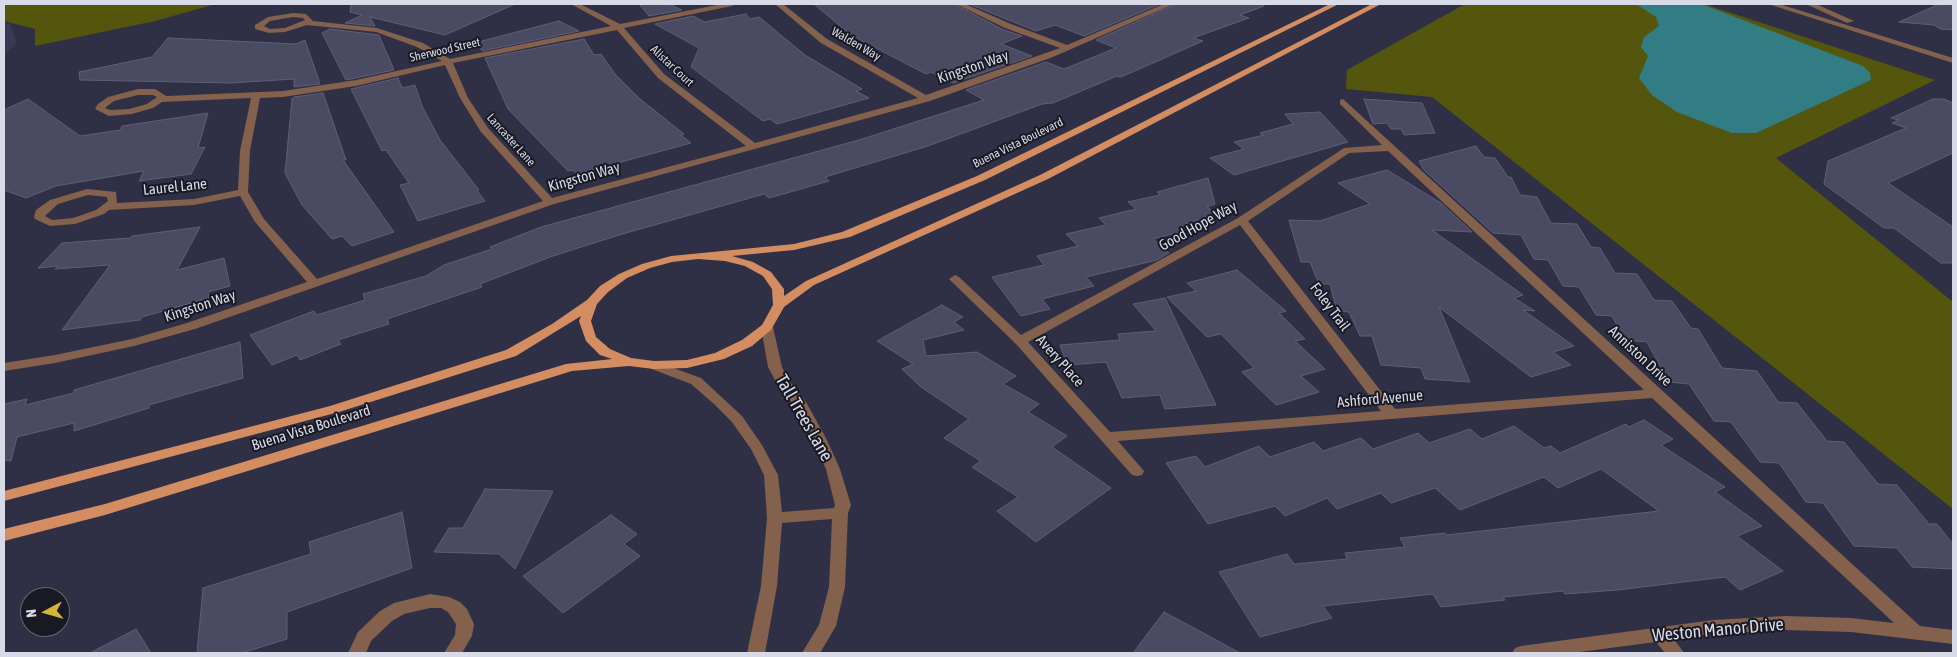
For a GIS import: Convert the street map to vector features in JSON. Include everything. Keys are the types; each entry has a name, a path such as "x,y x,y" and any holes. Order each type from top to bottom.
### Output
{"main road":[{"name":"Buena Vista Boulevard","path":"4,496 334,409 511,353 556,327 591,303 604,288 623,276 646,266 671,259 794,247 846,235 981,178 1335,4"},
{"name":"Buena Vista Boulevard","path":"591,303 585,321 590,338 605,352 629,362 654,366 687,364 719,356 747,343 767,327 779,305 810,282 1044,178 1377,4"},
{"name":"Buena Vista Boulevard","path":"698,256 725,258 749,264 767,274 778,288 779,305"},
{"name":"Buena Vista Boulevard","path":"4,535 104,509 571,367 629,362"}],"street":[{"name":"Alistar Court","path":"575,4 619,27 661,76 754,147"},
{"name":"Sherwood Street","path":"161,99 160,93 155,92 129,93 104,102 100,109 109,113 130,112 150,106 161,99 256,96 356,83 448,62 732,4"},
{"name":"Walden Way","path":"779,4 824,41 927,98"},
{"path":"960,4 1008,26 1067,48"},
{"name":"Kingston Way","path":"4,367 55,359 134,342 191,326 550,202 927,98 1067,48 1167,4"},
{"path":"1772,4 1953,61"},
{"path":"1810,4 1928,54"},
{"path":"306,23 308,21 306,16 285,15 268,19 258,27 263,30 277,31 306,23 377,30 420,44 448,62"},
{"name":"Lancaster Lane","path":"448,62 474,117 550,202"},
{"path":"256,96 245,151 243,192 258,220 314,284"},
{"name":"Anniston Drive","path":"1342,102 1916,633"},
{"name":"Good Hope Way","path":"1020,341 1242,220 1347,150 1390,148"},
{"name":"Laurel Lane","path":"108,207 114,198 112,194 87,192 54,202 40,212 39,217 50,223 62,223 88,217 108,207 194,202 243,192"},
{"name":"Foley Trail","path":"1242,220 1391,414"},
{"name":"Avery Place","path":"955,278 1020,341 1136,471"},
{"name":"Tall Trees Lane","path":"767,327 775,367 781,379 801,405 833,469 843,505 840,513 837,586 827,626 811,653"},
{"path":"654,366 696,381 737,419 757,448 770,475 775,518 769,586 756,653"},
{"name":"Ashford Avenue","path":"1107,437 1656,393"},
{"path":"775,518 840,513"},
{"path":"357,653 364,637 374,625 386,616 408,606 430,601 448,604 461,614 465,624 463,636 453,653"},
{"name":"Weston Manor Drive","path":"1521,653 1713,627 1785,623 1851,625 1953,637"},
{"path":"1661,635 1675,653"}],"shaded area":[{"path":"4,4 216,4 155,21 35,46 35,29 4,21"},
{"path":"1465,4 1704,4 1935,80 1776,158 1953,302 1953,509 1432,97 1346,89 1347,70"},
{"path":"1636,4 1701,4 1863,66 1870,73 1871,80 1756,133 1732,133 1677,112 1652,95 1639,78 1648,56 1641,47 1644,37 1659,26 1656,17"},
{"path":"4,23 10,24 17,43 4,55"}],"building":[{"path":"351,4 515,4 445,35 370,17 375,26 345,23 362,15 350,12"},
{"path":"639,4 669,4 682,10 649,16"},
{"path":"814,4 954,4 1004,30 1022,36 1001,44 1032,56 953,83 931,72 926,74 851,35"},
{"path":"969,4 1160,4 1084,36 1055,25 1036,31"},
{"path":"1176,4 1264,4 1264,6 1240,15 1249,18 1193,38 1203,41 1121,77 1117,76 1053,103 1042,104 928,146 825,177 829,181 769,198 764,194 619,235 550,257 480,284 482,287 387,319 389,324 338,340 341,344 300,360 297,355 272,365 250,335 314,311 317,315 365,300 363,294 426,276 444,265 492,249 490,247 541,227 859,140 984,100 966,90 1046,62 1064,69 1116,48 1096,40"},
{"path":"1939,4 1953,4 1953,30 1940,29 1934,25 1899,22"},
{"path":"746,14 750,19 759,17 805,55 862,89 856,91 869,98 777,124 770,119 763,121 691,67 699,48 655,24 693,16 705,22"},
{"path":"559,21 579,31 482,51 478,42"},
{"path":"330,29 379,35 394,70 346,80 322,33"},
{"path":"168,38 296,44 305,40 320,84 294,87 294,79 231,83 80,80 79,72 152,57"},
{"path":"584,39 594,55 601,54 615,74 639,98 684,134 681,135 691,143 577,174 573,170 568,171 508,109 485,58"},
{"path":"398,78 402,88 415,85 422,106 440,140 479,190 477,191 485,201 418,221 400,185 409,183 386,150 382,151 351,89"},
{"path":"323,93 346,160 343,160 394,232 352,246 342,236 332,239 302,205 285,173 292,99 294,97"},
{"path":"28,99 80,136 120,130 122,126 208,113 198,148 205,147 191,174 139,181 144,171 56,186 26,198 4,190 4,110"},
{"path":"1364,99 1422,103 1435,133 1404,135 1401,129 1391,129 1387,123 1373,124"},
{"path":"1933,99 1944,99 1953,103 1953,153 1888,183 1953,227 1953,263 1941,263 1894,228 1884,228 1824,184 1828,161 1906,128 1892,123 1899,120 1891,118"},
{"path":"1320,112 1348,142 1234,175 1210,158 1244,149 1234,142 1264,135 1260,133 1293,124 1285,114"},
{"path":"1476,146 1484,157 1495,158 1508,177 1511,177 1520,195 1537,197 1551,223 1577,224 1591,247 1600,248 1615,273 1637,274 1654,300 1672,301 1691,328 1698,329 1722,368 1757,371 1778,402 1797,403 1827,441 1844,442 1878,484 1897,485 1929,524 1937,524 1953,544 1953,569 1912,567 1897,548 1854,546 1823,503 1806,502 1779,463 1760,462 1731,422 1714,421 1689,384 1669,382 1647,342 1625,340 1612,316 1596,315 1579,287 1563,286 1548,260 1534,259 1521,235 1493,233 1424,170 1419,161"},
{"path":"1387,170 1441,203 1472,232 1432,230 1523,295 1514,298 1535,311 1523,310 1574,346 1553,352 1571,365 1531,377 1439,307 1470,382 1425,379 1421,368 1381,365 1372,336 1360,336 1349,312 1337,311 1330,284 1319,284 1310,262 1301,262 1289,220 1320,221 1370,204 1338,183"},
{"path":"1208,178 1215,204 1207,207 1217,214 1185,224 1191,229 1153,239 1169,253 1157,260 1086,277 1094,286 1042,299 1050,309 1021,316 992,277 1044,265 1037,256 1078,246 1066,234 1106,225 1099,218 1136,209 1128,202 1160,195 1157,192"},
{"path":"200,227 177,270 224,258 230,286 208,292 209,298 142,317 140,320 62,330 110,265 55,269 58,266 38,268 62,243 130,238 132,236"},
{"path":"1237,270 1286,311 1279,313 1305,339 1295,341 1325,369 1301,376 1319,392 1276,405 1242,372 1254,368 1221,334 1207,337 1167,297 1196,291 1187,283"},
{"path":"1165,298 1216,405 1165,409 1160,395 1122,398 1106,362 1067,365 1060,345 1120,340 1118,334 1156,331 1133,304"},
{"path":"942,305 963,317 954,322 964,330 923,340 926,356 977,352 1016,376 1003,384 1039,404 1028,412 1067,436 1052,447 1111,488 1036,542 997,511 1018,497 972,467 981,461 944,438 969,419 921,387 902,369 913,364 877,341"},
{"path":"240,342 243,378 149,405 149,408 74,431 74,423 17,437 11,461 4,460 4,404 27,399 25,405 74,393 74,390"},
{"path":"1644,420 1673,439 1661,445 1725,487 1715,492 1762,526 1737,536 1783,571 1740,590 1725,577 1617,590 1565,594 1563,591 1503,597 1505,600 1441,607 1433,594 1323,606 1332,618 1260,637 1219,572 1287,554 1294,564 1347,559 1345,553 1405,547 1400,538 1445,533 1446,535 1659,511 1601,469 1558,488 1544,477 1460,510 1435,488 1391,503 1381,493 1337,509 1327,498 1285,516 1275,506 1208,524 1166,463 1196,456 1205,467 1259,446 1270,457 1314,442 1323,451 1361,438 1373,449 1418,433 1429,443 1470,429 1482,439 1514,426 1544,448 1551,446 1560,453 1626,424 1629,427"},
{"path":"485,489 553,491 515,569 499,554 434,552 449,528 463,528"},
{"path":"402,512 412,568 287,612 287,639 242,653 197,653 203,588 311,554 309,542"},
{"path":"611,515 637,534 624,544 640,556 563,613 523,576"},
{"path":"1164,612 1207,635 1240,653 1133,653"},
{"path":"136,629 151,653 90,653"}]}
